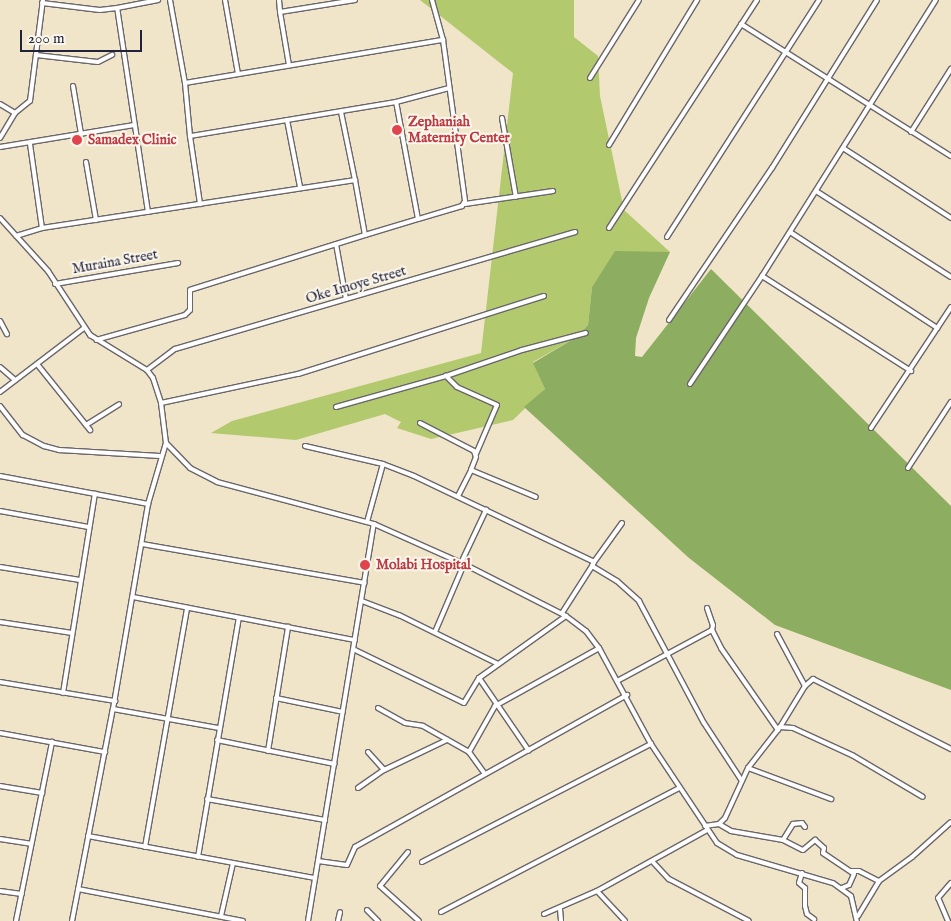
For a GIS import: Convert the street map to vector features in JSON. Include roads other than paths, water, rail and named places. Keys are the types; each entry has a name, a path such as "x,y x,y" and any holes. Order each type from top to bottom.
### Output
{"street":[{"path":"0,138 15,113 30,101 43,2 100,10 158,0"},
{"path":"170,0 184,84 200,204"},
{"path":"225,0 238,74"},
{"path":"279,0 289,65"},
{"path":"280,12 355,0"},
{"path":"432,0 443,40 465,204"},
{"path":"590,78 639,0"},
{"path":"609,145 697,0"},
{"path":"609,228 757,0"},
{"path":"666,237 819,0"},
{"path":"670,320 828,80 877,0"},
{"path":"690,384 762,276 936,0"},
{"path":"117,8 148,212"},
{"path":"742,24 951,156"},
{"path":"184,84 443,40"},
{"path":"36,54 98,62 112,54"},
{"path":"911,132 951,69"},
{"path":"73,86 81,134"},
{"path":"190,136 396,102 449,88"},
{"path":"396,102 418,219"},
{"path":"0,104 15,113"},
{"path":"341,112 365,235"},
{"path":"502,118 516,197"},
{"path":"287,120 300,187"},
{"path":"0,147 30,144 134,125"},
{"path":"30,144 42,228"},
{"path":"843,148 951,218"},
{"path":"86,162 96,220"},
{"path":"16,236 42,228 355,180"},
{"path":"96,340 185,315 190,310 190,290 465,204 553,191"},
{"path":"816,191 951,277"},
{"path":"0,218 55,284 84,328 96,340 147,370 161,403 166,443 160,456 148,504 115,701 72,921"},
{"name":"Oke Imoye Street","path":"147,370 175,350 575,232"},
{"path":"790,232 938,328"},
{"path":"336,244 346,299"},
{"name":"Muraina Street","path":"55,284 178,263"},
{"path":"762,276 910,371"},
{"path":"161,403 298,374 544,296"},
{"path":"871,428 951,307"},
{"path":"0,321 7,334"},
{"path":"0,392 84,328"},
{"path":"336,407 446,376 522,350 586,333"},
{"path":"37,364 90,430"},
{"path":"0,367 15,380"},
{"path":"446,376 457,387 497,405 471,470 458,496"},
{"path":"908,468 951,402"},
{"path":"86,425 119,404"},
{"path":"0,406 23,435 44,446 59,450 160,456"},
{"path":"420,423 476,454"},
{"path":"166,443 190,468 217,482 374,524 462,563 562,613 586,631 599,648 619,680 651,744 706,828 726,850 823,878 842,888 855,903 858,918"},
{"path":"305,446 383,464 458,496 593,564 623,586 639,601 670,654 704,723 742,781"},
{"path":"368,522 383,464"},
{"path":"471,470 536,497"},
{"path":"0,476 148,504"},
{"path":"63,693 88,527 95,494"},
{"path":"435,632 462,563 486,510"},
{"path":"0,511 88,527"},
{"path":"562,613 622,523"},
{"path":"308,921 355,650 374,524"},
{"path":"142,544 365,583"},
{"path":"0,567 80,580"},
{"path":"132,597 355,640"},
{"path":"362,601 435,632 498,664"},
{"path":"145,847 187,608"},
{"path":"707,608 713,625 712,630 778,728"},
{"path":"355,650 462,703 466,701 479,678 566,616"},
{"path":"198,857 238,618"},
{"path":"0,622 72,633"},
{"path":"268,751 288,627"},
{"path":"619,680 712,630"},
{"path":"777,634 805,686"},
{"path":"469,752 493,709 500,703 599,648"},
{"path":"479,678 500,703 529,750"},
{"path":"544,914 560,909 597,890 652,861 706,828 719,824 725,818 748,768 778,728 805,686 814,679 951,749"},
{"path":"0,682 115,701"},
{"path":"318,860 347,865 355,846 627,695"},
{"path":"276,698 343,712"},
{"path":"378,708 405,723 423,726 469,752 485,774"},
{"path":"113,709 219,728"},
{"path":"778,728 794,728 852,755 923,797"},
{"path":"0,734 105,752"},
{"path":"217,740 335,764"},
{"path":"358,788 384,770 447,740"},
{"path":"16,921 52,742"},
{"path":"422,862 651,744"},
{"path":"368,752 384,770"},
{"path":"748,768 830,799"},
{"path":"0,786 42,793"},
{"path":"441,912 680,788"},
{"path":"207,799 325,820"},
{"path":"858,918 878,882 912,858 951,822"},
{"path":"784,840 793,824 802,823 805,827"},
{"path":"719,824 731,831 784,840 802,850 815,840 824,848 823,853 851,871 859,872 878,882"},
{"path":"88,836 316,878"},
{"path":"0,839 31,844"},
{"path":"408,852 380,886 419,921"},
{"path":"652,861 669,879 750,921"},
{"path":"221,916 233,863"},
{"path":"842,888 854,878 851,871"},
{"path":"802,873 799,883 805,888 805,906 808,914 814,918"},
{"path":"948,921 938,898 951,883"},
{"path":"78,889 243,921"},
{"path":"597,890 625,921"},
{"path":"0,891 22,894"},
{"path":"560,909 561,921"},
{"path":"367,910 378,921"},
{"path":"338,921 340,912"}],"place":[{"name":"Zephaniah Maternity Center","path":"397,130"},
{"name":"Samadex Clinic","path":"77,140"},
{"name":"Molabi Hospital","path":"365,565"}]}
